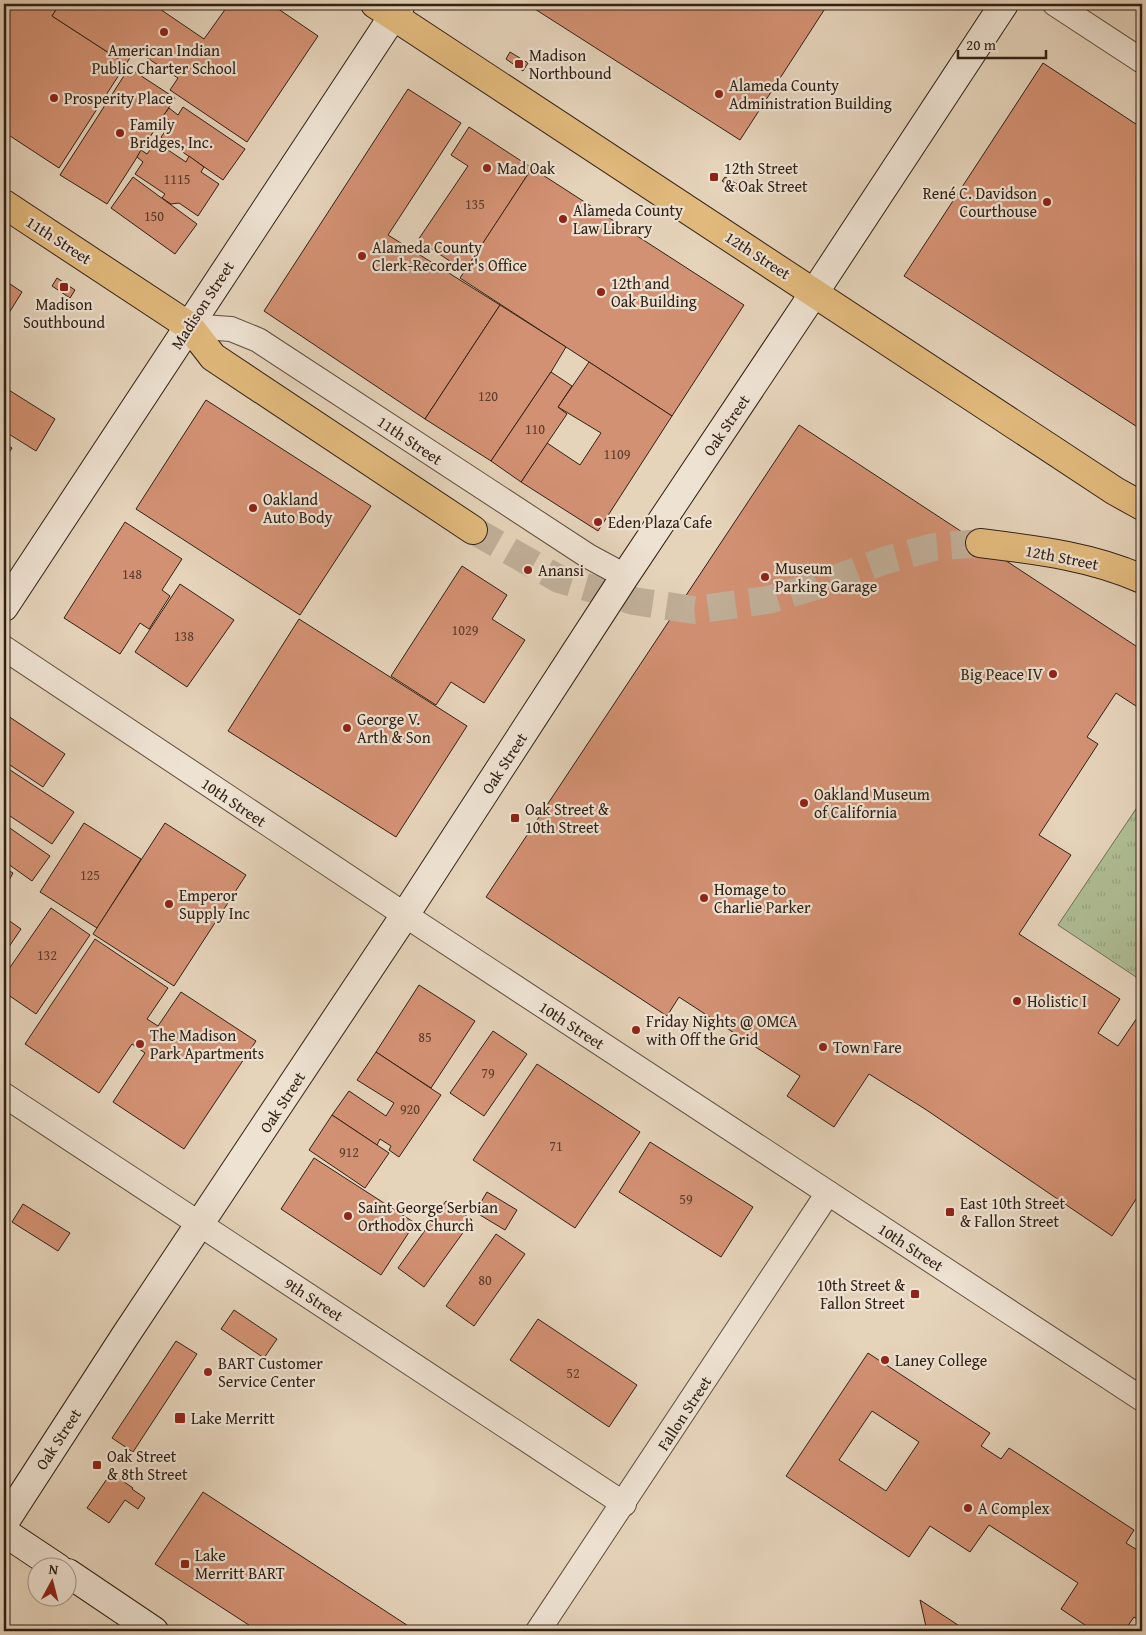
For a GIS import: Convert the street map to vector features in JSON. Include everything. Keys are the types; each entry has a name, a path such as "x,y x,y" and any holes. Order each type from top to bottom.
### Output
{"main road":[{"name":"Oak Street","path":"4,1523 405,915 625,576 1004,4"},
{"name":"12th Street","path":"389,8 814,293 1115,491 1142,506"},
{"name":"Madison Street","path":"4,607 188,326 389,8"},
{"name":"11th Street","path":"4,204 188,326 212,357 473,530"},
{"name":"12th Street","path":"980,543 1056,553 1120,569 1142,579"},
{"path":"4,1532 43,1558"},
{"path":"78,1581 154,1631"}],"street":[{"path":"1055,4 1142,61"},
{"name":"11th Street","path":"188,326 231,329 258,340 588,556 625,576"},
{"name":"10th Street","path":"4,648 405,915 1142,1399"},
{"name":"9th Street","path":"4,1095 624,1504"},
{"name":"Fallon Street","path":"538,1631 624,1504 828,1193"}],"green space":[{"path":"1142,800 1142,981 1058,925"}],"building":[{"name":"Prosperity Place","path":"4,4 60,4 52,16 126,64 59,168 4,132"},
{"path":"60,4 155,4 204,39 229,4 271,4 318,36 247,142 170,90 178,78 135,50 126,64 52,16"},
{"name":"Alameda County Administration Building","path":"527,4 828,4 740,140"},
{"path":"510,52 528,63 523,71 506,59"},
{"name":"René C. Davidson Courthouse","path":"1043,63 1142,128 1142,430 904,276"},
{"name":"Family Bridges, Inc.","path":"129,68 175,98 107,204 60,175"},
{"name":"Alameda County Clerk-Recorder's Office","path":"408,89 461,123 388,235 500,305 425,419 264,311"},
{"path":"183,107 245,149 223,180 161,137 172,122 163,116 169,108 178,115"},
{"path":"469,127 532,168 465,271 418,240 468,166 451,155"},
{"path":"156,142 186,162 189,156 204,167 201,172 219,184 198,216 179,203 171,204 162,198 165,194 135,174 143,162 137,157 141,150 147,154"},
{"name":"12th and Oak Building","path":"532,168 744,305 672,416 460,278"},
{"path":"133,177 197,224 175,254 111,208"},
{"path":"725,177 742,187 739,191 722,181"},
{"path":"57,278 75,290 70,298 52,286"},
{"path":"4,280 22,292 4,321"},
{"path":"500,305 566,347 491,461 425,419"},
{"path":"589,362 672,416 598,531 521,482 547,443 580,465 601,433 558,407"},
{"path":"551,372 572,386 558,407 567,414 521,482 491,461"},
{"path":"4,387 55,419 36,451 4,431"},
{"name":"Oakland Auto Body","path":"206,400 371,506 300,615 136,509"},
{"name":"Oakland Museum of California","path":"799,425 1142,650 1142,710 1116,693 1087,737 1098,744 1039,835 1071,855 1019,934 1120,999 1098,1033 1118,1046 1142,1013 1142,1190 1112,1236 925,1109 869,1074 834,1127 787,1096 800,1076 679,997 667,1016 486,897"},
{"path":"4,443 12,448 4,460"},
{"path":"125,522 182,559 162,590 170,596 149,629 140,623 120,654 64,618"},
{"path":"462,566 507,595 492,619 525,640 484,703 451,682 436,705 391,676"},
{"path":"180,584 234,620 187,687 135,652"},
{"name":"George V. Arth & Son","path":"299,619 467,726 396,837 228,731"},
{"path":"5,714 65,754 43,787 4,761"},
{"path":"4,766 74,812 52,844 4,812"},
{"path":"84,823 141,859 97,928 40,892"},
{"name":"Emperor Supply Inc","path":"165,823 246,875 174,986 93,934"},
{"path":"4,824 50,856 32,881 4,861"},
{"path":"4,868 13,873 4,889"},
{"path":"51,908 90,935 36,1014 4,992 4,976"},
{"path":"4,917 21,929 4,954"},
{"name":"The Madison Park Apartments","path":"95,939 168,988 147,1019 158,1026 181,992 256,1041 184,1149 113,1102 145,1053 132,1044 99,1093 25,1044"},
{"path":"419,985 475,1021 431,1088 376,1052"},
{"path":"493,1031 527,1054 484,1116 450,1093"},
{"path":"376,1052 441,1095 399,1157 389,1150 391,1146 380,1139 377,1145 332,1115 349,1091 386,1116 394,1103 357,1080"},
{"path":"537,1064 640,1132 575,1228 473,1160"},
{"path":"332,1115 389,1153 365,1188 309,1150"},
{"path":"650,1142 753,1207 721,1257 619,1192"},
{"name":"Saint George Serbian Orthodox Church","path":"314,1158 415,1223 381,1275 281,1209"},
{"path":"1142,1190 1142,1201 1137,1198"},
{"path":"487,1192 517,1210 505,1230 475,1212"},
{"path":"446,1201 472,1220 424,1287 398,1268"},
{"path":"23,1204 70,1233 58,1251 12,1222"},
{"path":"496,1234 525,1254 474,1326 446,1306"},
{"path":"234,1310 277,1339 264,1358 221,1329"},
{"path":"538,1319 637,1385 609,1427 510,1360"},
{"path":"176,1341 197,1354 133,1452 112,1438"},
{"name":"A Complex","path":"868,1353 990,1433 981,1446 1001,1459 1009,1448 1134,1530 1126,1543 1142,1553 1142,1622 1134,1617 1125,1630 1127,1631 1094,1631 1061,1609 1078,1583 989,1525 970,1552 930,1526 909,1557 786,1476","holes":["872,1411 919,1442 886,1491 839,1460"]},
{"path":"111,1473 145,1498 138,1509 125,1500 109,1523 87,1508"},
{"path":"203,1492 416,1631 258,1631 155,1564"},
{"path":"920,1600 967,1631 927,1631"}],"tunnel":[{"path":"473,530 559,579 634,601 694,610 768,600 819,585 886,560 934,547 980,543"}],"place":[{"name":"American Indian Public Charter School","path":"164,32"},
{"name":"Madison Northbound","path":"519,64"},
{"name":"Alameda County Administration Building","path":"719,94"},
{"name":"Prosperity Place","path":"54,98"},
{"name":"Family Bridges, Inc.","path":"120,133"},
{"name":"Mad Oak","path":"487,168"},
{"name":"12th Street & Oak Street","path":"714,177"},
{"name":"René C. Davidson Courthouse","path":"1047,202"},
{"name":"Alameda County Law Library","path":"563,219"},
{"name":"Alameda County Clerk-Recorder's Office","path":"362,256"},
{"name":"Madison Southbound","path":"64,287"},
{"name":"12th and Oak Building","path":"601,292"},
{"name":"Oakland Auto Body","path":"253,508"},
{"name":"Eden Plaza Cafe","path":"598,522"},
{"name":"Anansi","path":"528,570"},
{"name":"Museum Parking Garage","path":"765,577"},
{"name":"Big Peace IV","path":"1053,674"},
{"name":"George V. Arth & Son","path":"347,728"},
{"name":"Oakland Museum of California","path":"804,803"},
{"name":"Oak Street & 10th Street","path":"515,818"},
{"name":"Homage to Charlie Parker","path":"704,898"},
{"name":"Emperor Supply Inc","path":"169,904"},
{"name":"Holistic I","path":"1017,1001"},
{"name":"Friday Nights @ OMCA with Off the Grid","path":"636,1030"},
{"name":"The Madison Park Apartments","path":"140,1044"},
{"name":"Town Fare","path":"823,1047"},
{"name":"East 10th Street & Fallon Street","path":"950,1212"},
{"name":"Saint George Serbian Orthodox Church","path":"348,1216"},
{"name":"10th Street & Fallon Street","path":"915,1294"},
{"name":"Laney College","path":"885,1360"},
{"name":"BART Customer Service Center","path":"208,1372"},
{"name":"Lake Merritt","path":"180,1418"},
{"name":"Oak Street & 8th Street","path":"97,1465"},
{"name":"A Complex","path":"968,1508"},
{"name":"Lake Merritt BART","path":"185,1564"}]}
